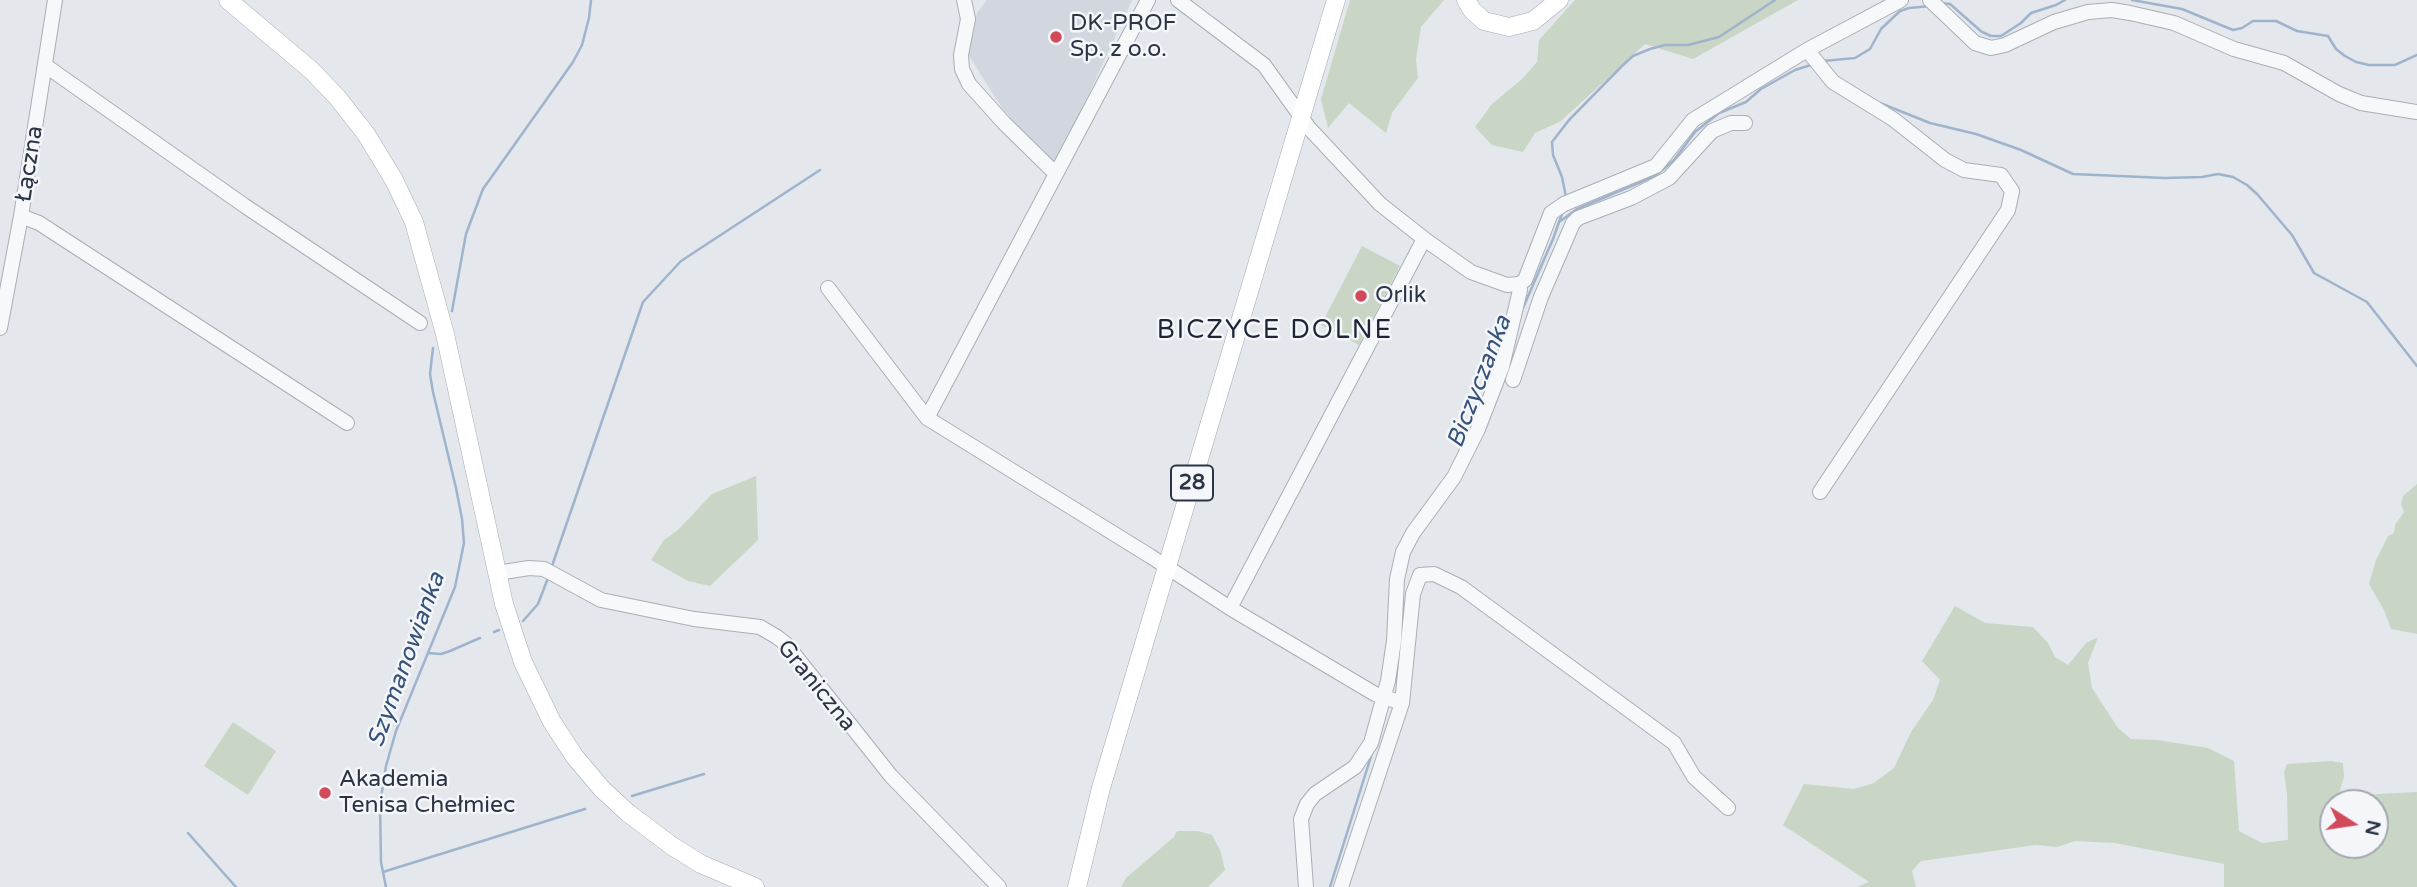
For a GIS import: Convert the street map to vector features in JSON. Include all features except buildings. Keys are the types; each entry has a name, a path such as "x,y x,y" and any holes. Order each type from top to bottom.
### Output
{"main road":[{"path":"228,0 303,63 337,97 366,134 410,211 427,263 445,334 497,573 513,633 531,681 552,722 575,757 602,789 628,813 701,864 755,887"},
{"name":"28","path":"1077,887 1101,788 1336,0"},
{"path":"1466,0 1484,21 1509,27 1533,20 1559,0"},
{"name":"28","path":"1086,887 1087,848"}],"street":[{"name":"Łączna","path":"0,328 21,216 55,0"},
{"path":"964,0 968,19 961,55 962,69 969,84 1056,174"},
{"path":"927,418 1147,0"},
{"path":"1178,0 1264,65 1301,119 1380,204 1471,272 1528,291"},
{"path":"1513,380 1528,291 1525,280 1551,213 1568,202 1656,166 1693,120 1815,60 1901,0"},
{"path":"1935,5 1975,43 1991,48 2005,46 2054,22 2088,12 2112,10 2151,16 2185,27 2234,49 2284,63 2361,103 2417,112"},
{"path":"1815,60 1833,82 1893,119 1945,160 1964,170 2001,175 2012,191 2008,210 1820,492"},
{"path":"46,66 245,206 420,323"},
{"path":"1306,887 1301,819 1315,794 1355,767 1371,743 1384,699 1392,652 1397,579 1403,552 1413,533 1454,477 1478,429 1528,291 1578,218 1631,198 1669,178 1712,131 1731,123 1745,123"},
{"path":"1656,166 1669,178"},
{"path":"21,216 39,223 346,423"},
{"path":"1230,608 1424,239"},
{"path":"828,288 927,418 1230,608 1384,699 1402,703"},
{"name":"Graniczna","path":"497,573 529,568 544,569 601,600 694,619 760,627 777,636 891,776 999,887"},
{"path":"1341,887 1402,703 1413,594 1420,575 1434,574 1461,587 1674,743 1694,777 1728,808"}],"shaded area":[{"path":"987,0 1132,0 1055,168 1002,108 968,54 977,13"}],"green space":[{"path":"1350,0 1444,0 1421,27 1416,59 1418,78 1392,113 1386,133 1349,103 1328,128 1321,99"},
{"path":"1575,0 1798,0 1693,59 1645,44 1561,121 1535,133 1523,152 1492,145 1475,127 1492,104 1522,79 1537,62 1539,40"},
{"name":"Orlik","path":"1362,246 1400,266 1359,345 1321,325"},
{"path":"756,476 758,540 710,586 688,581 651,560 664,540 678,530 712,494"},
{"path":"2417,484 2417,634 2391,629 2369,584 2376,560 2404,512 2401,504 2403,496"},
{"path":"1955,606 1985,623 2033,627 2048,643 2055,657 2068,665 2086,643 2098,637 2088,663 2092,688 2118,728 2131,739 2158,740 2208,748 2234,761 2239,831 2262,843 2288,840 2284,772 2287,764 2331,761 2343,763 2344,777 2340,789 2319,789 2319,859 2389,859 2389,793 2417,792 2417,887 2224,887 2224,864 2115,843 2075,841 2057,847 2036,845 1921,861 1912,871 1916,887 1857,887 1869,882 1783,825 1804,784 1854,789 1874,783 1894,768 1911,732 1933,700 1940,680 1922,661"},
{"path":"233,722 276,751 248,795 204,766"},
{"path":"1177,831 1198,831 1212,835 1220,850 1225,870 1208,887 1121,887 1126,878 1174,837"}],"waterway":[{"name":"Szymanowianka","path":"452,311 466,234 483,189 573,62 582,45 591,0"},
{"name":"Biczyczanka","path":"1566,197 1553,155 1552,142 1569,120 1622,66 1633,56 1650,49 1665,45 1688,45 1719,37 1775,0"},
{"path":"1940,3 1950,4 1982,32 2001,36 2031,13 2065,0"},
{"path":"2132,0 2182,9 2233,30 2253,21 2276,21 2297,31 2328,36 2336,49 2345,56 2369,65 2395,65 2417,55"},
{"path":"1823,61 1855,58 1870,49 1881,29 1900,11 1931,6"},
{"path":"1559,222 1577,209 1655,176 1674,160 1695,132 1719,113 1746,102 1761,89 1795,70 1814,64"},
{"path":"1880,103 1930,123 1976,134 2021,150 2073,174 2165,178 2218,174 2233,177 2257,194 2292,235 2314,273 2367,302 2417,366"},
{"path":"552,566 643,302 681,261 820,170"},
{"name":"Biczyczanka","path":"1523,308 1563,211"},
{"name":"Szymanowianka","path":"386,887 381,862 380,804 386,766 396,731 455,587 464,543 456,488 430,374 433,348"},
{"path":"523,621 538,604 548,578"},
{"path":"494,632 499,630"},
{"path":"428,653 441,654 480,638"},
{"name":"Biczyczanka","path":"1330,887 1373,750"},
{"path":"632,796 704,774"},
{"path":"383,872 585,809"},
{"path":"188,833 236,887"}],"place":[{"name":"DK-PROF Sp. z o.o.","path":"1056,37"},
{"name":"Orlik","path":"1361,296"},
{"name":"Akademia Tenisa Chełmiec","path":"325,793"}],"district":[{"name":"BICZYCE DOLNE","path":"1275,331"}]}
